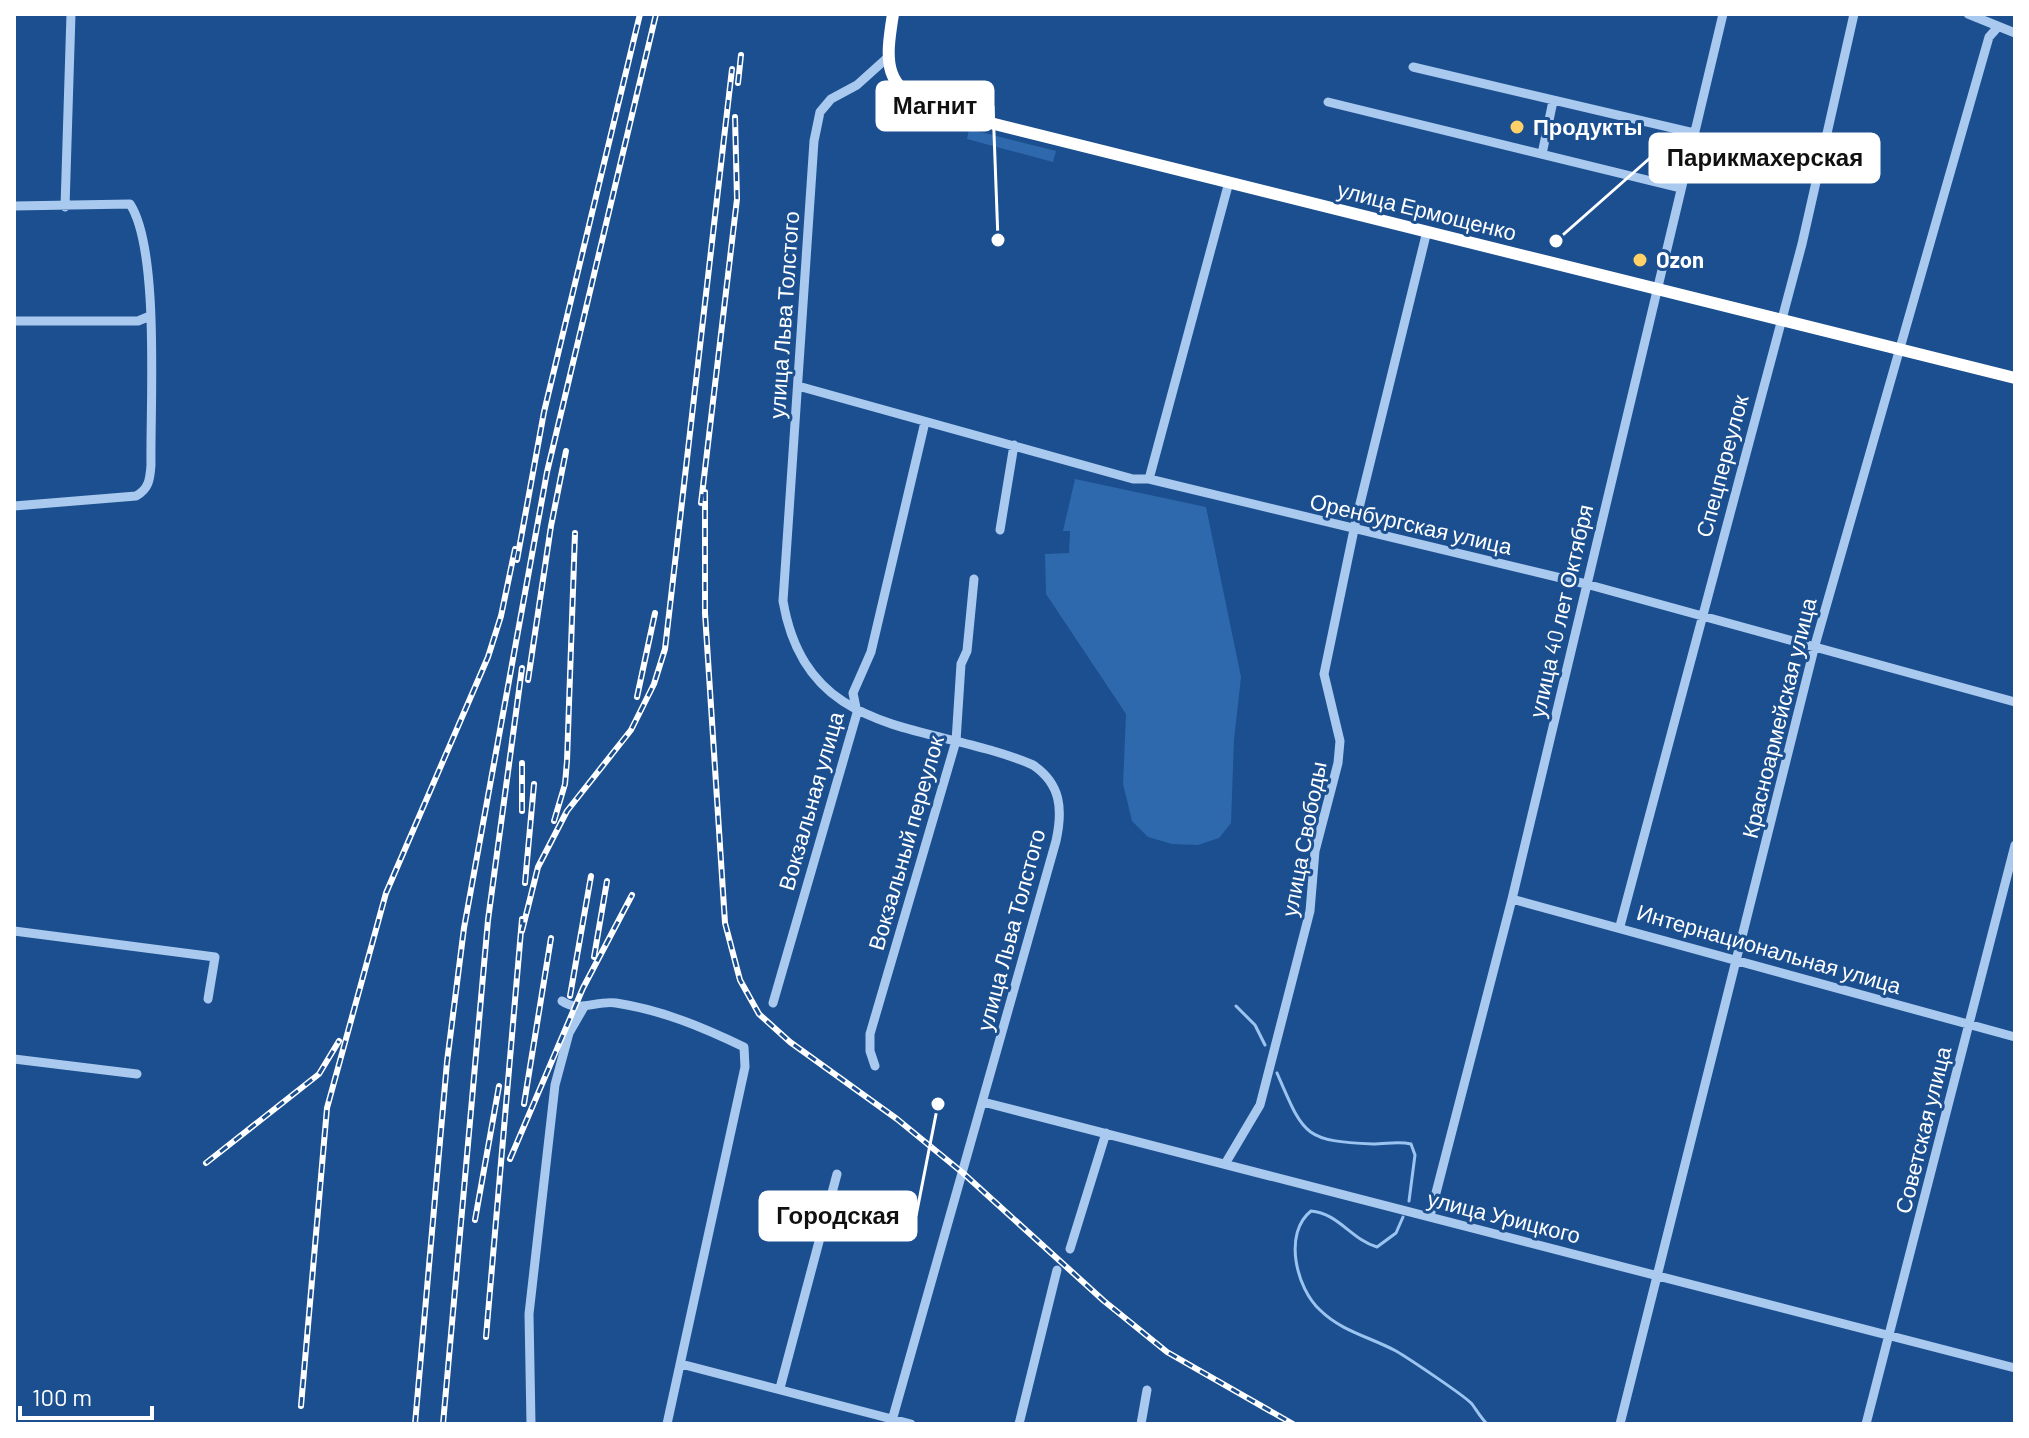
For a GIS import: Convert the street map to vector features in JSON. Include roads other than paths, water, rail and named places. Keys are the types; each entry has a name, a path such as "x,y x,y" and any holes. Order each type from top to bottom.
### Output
{"highway":[{"path":"887,58 893,14"},
{"name":"улица Ермощенко","path":"887,58 894,81 909,96 966,119 2015,378"}],"street":[{"path":"65,207 71,14"},
{"name":"улица 40 лет Октября","path":"1430,1216 1512,899 1723,14"},
{"name":"Спецпереулок","path":"1620,926 1663,771 1699,617 1802,244 1854,14"},
{"path":"1968,14 2015,33"},
{"name":"Красноармейская улица","path":"1620,1424 1815,645 1897,349 1989,37 1997,28"},
{"name":"улица Льва Толстого","path":"887,58 857,85 831,99 820,112 814,141 783,601 788,630 824,687 857,713 1033,765 1053,782 1058,795 1056,841 892,1421"},
{"path":"1413,67 1694,133"},
{"path":"1542,154 1553,101"},
{"path":"1328,102 1680,188"},
{"path":"1149,479 1229,182"},
{"path":"14,206 130,204 145,237 150,316 151,465 145,491 136,496 14,506"},
{"name":"улица Свободы","path":"1225,1164 1260,1105 1310,911 1315,851 1338,763 1340,741 1324,674 1355,530 1427,231"},
{"path":"14,321 138,321 150,316"},
{"name":"Оренбургская улица","path":"798,386 1133,479 1149,479 1586,584 2015,702"},
{"name":"Вокзальная улица","path":"773,1003 857,713 853,693 871,652 925,422"},
{"path":"1000,530 1014,445"},
{"name":"Вокзальный переулок","path":"875,1066 870,1051 870,1034 956,741 961,664 967,651 974,579"},
{"name":"Советская улица","path":"1866,1424 2015,845"},
{"name":"Интернациональная улица","path":"1512,899 1620,926 1662,942 1737,959 2015,1037"},
{"path":"14,931 215,957 208,999"},
{"path":"562,1001 584,1007 613,1002 666,1013 744,1047 745,1067 667,1424"},
{"path":"531,1424 529,1314 555,1085 569,1033 584,1007"},
{"path":"14,1059 137,1074"},
{"name":"улица Урицкого","path":"983,1102 2015,1368"},
{"path":"1070,1249 1106,1133"},
{"path":"780,1388 837,1174"},
{"path":"1019,1424 1057,1270"},
{"path":"681,1364 911,1424"},
{"path":"1141,1424 1147,1390"}],"waterway":[{"path":"1236,1006 1255,1025 1265,1045"},
{"path":"1277,1073 1301,1122 1319,1137 1350,1143 1411,1144 1415,1155 1409,1201"},
{"path":"1403,1217 1396,1233 1377,1247 1360,1239 1329,1216 1311,1211 1297,1233 1295,1246 1299,1275 1312,1300 1328,1317 1346,1329 1396,1351 1423,1369 1472,1404 1487,1424"}],"railway":[{"path":"517,560 544,412 640,14"},
{"path":"415,1424 447,1062 464,928 547,472 656,14"},
{"path":"738,83 741,55"},
{"path":"522,931 538,867 567,811 631,730 654,684 665,649 732,69"},
{"path":"701,503 737,199 735,117"},
{"path":"528,680 551,526 566,451"},
{"path":"705,492 705,613 725,923 740,980 759,1014 790,1042 897,1119 963,1173 1104,1301 1167,1352 1293,1424"},
{"path":"554,821 565,784 567,761 575,533"},
{"path":"301,1406 327,1108 386,893 488,657 501,616 515,549"},
{"path":"637,697 655,613"},
{"path":"443,1424 488,920 522,668"},
{"path":"522,763 522,811"},
{"path":"525,883 534,784"},
{"path":"570,996 591,876"},
{"path":"594,957 607,881"},
{"path":"510,1159 583,988 632,895"},
{"path":"486,1337 522,919"},
{"path":"524,1104 551,938"},
{"path":"206,1163 319,1074 339,1041"},
{"path":"475,1220 499,1086"}],"place":[{"name":"Продукты","path":"1517,127"},
{"name":"Магнит","path":"998,240"},
{"name":"Парикмахерская","path":"1556,241"},
{"name":"Ozon","path":"1640,260"},
{"name":"Городская","path":"938,1104"}]}
